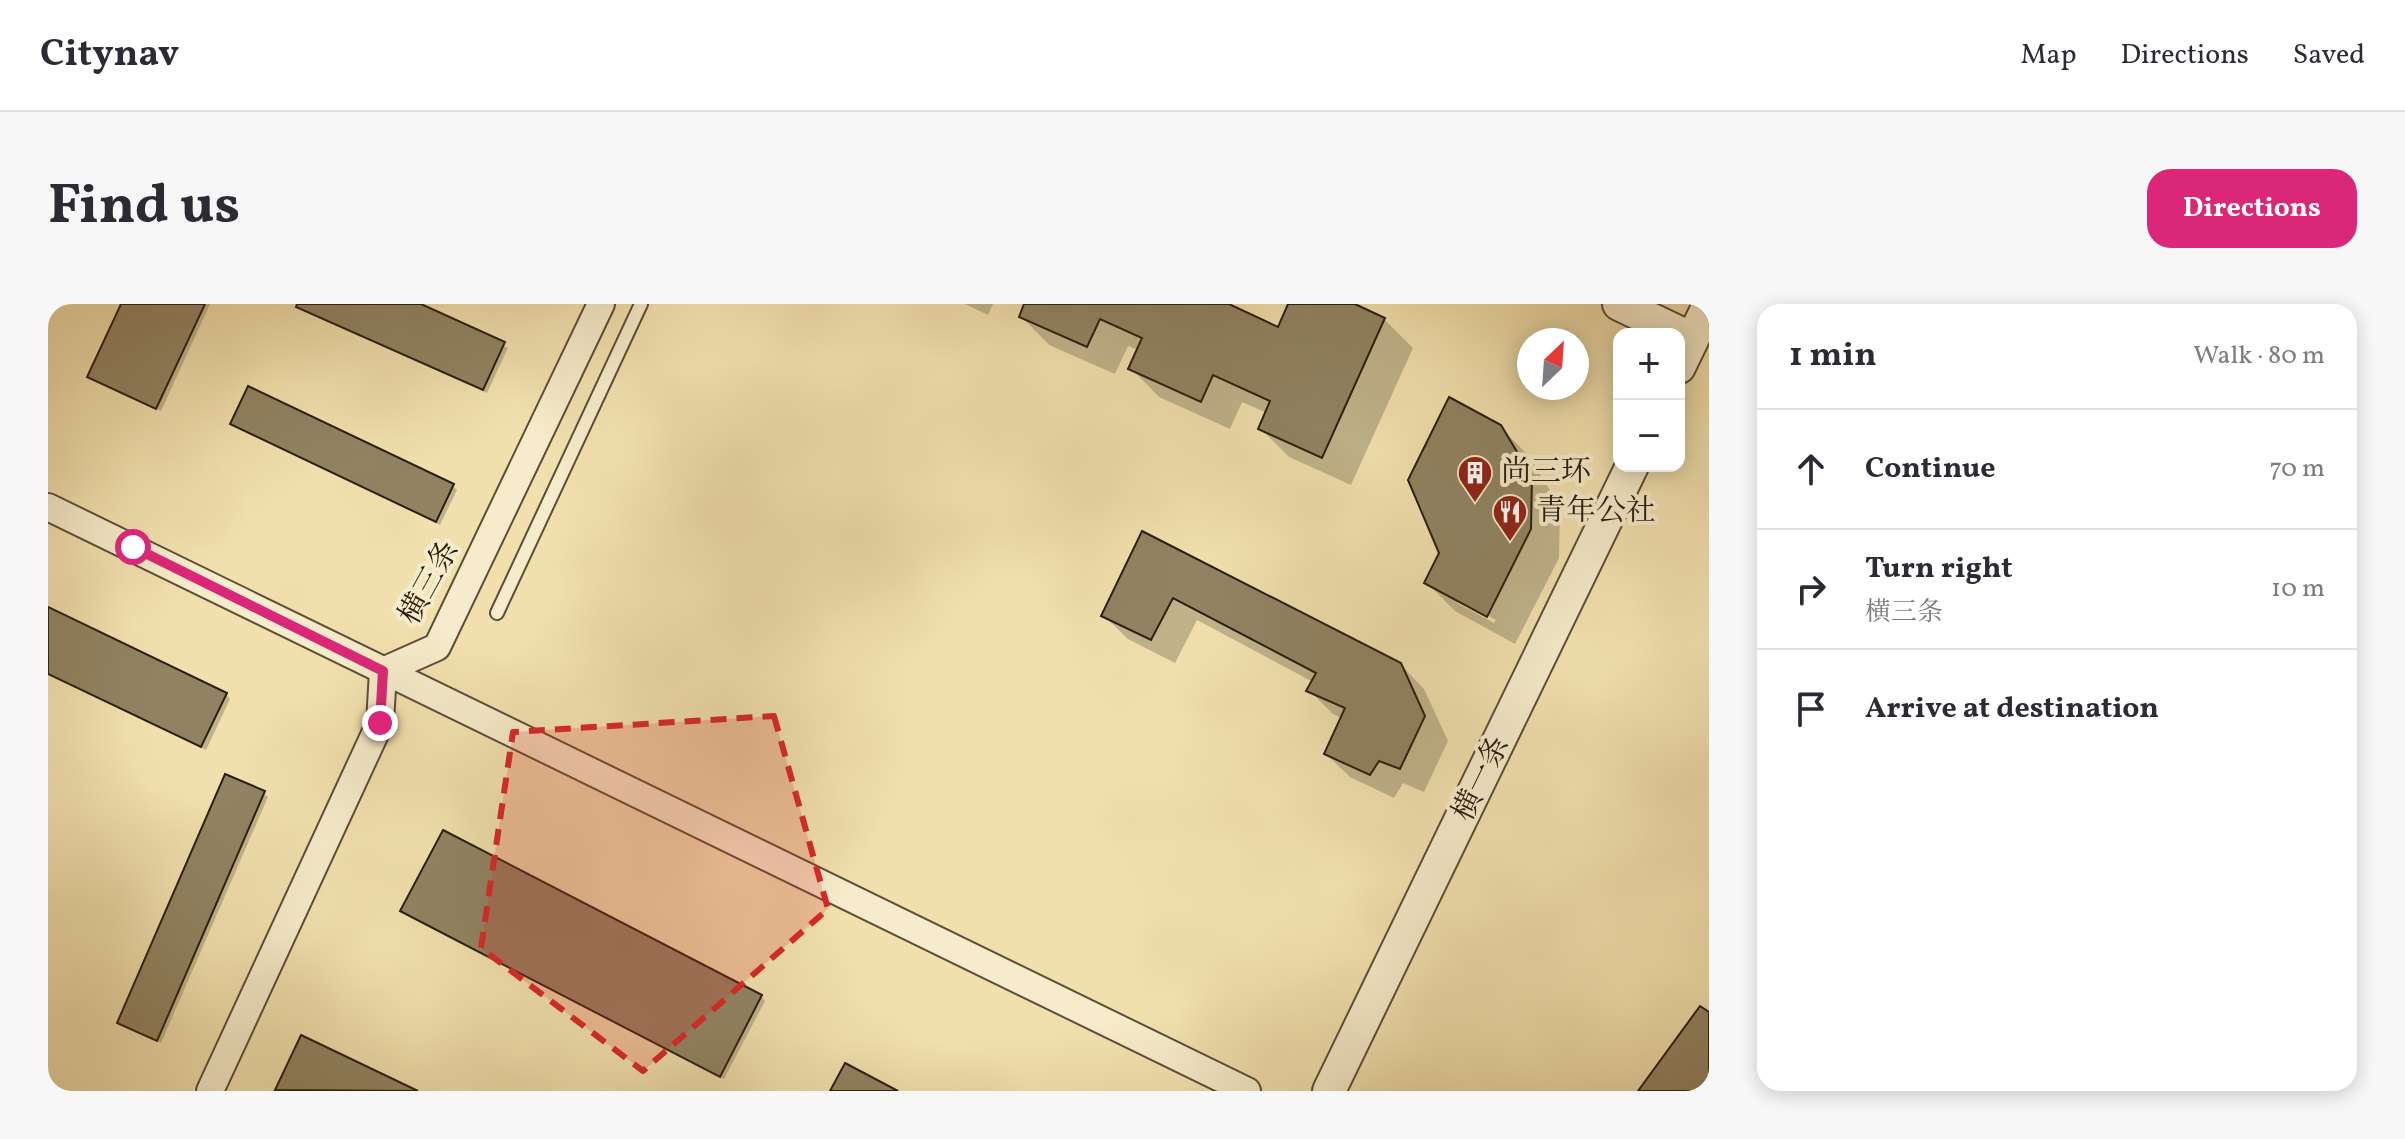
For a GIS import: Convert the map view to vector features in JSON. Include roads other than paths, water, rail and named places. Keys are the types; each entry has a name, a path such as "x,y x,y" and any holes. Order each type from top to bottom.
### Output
{"street":[{"name":"横三条","path":"383,671 437,647 601,304"},
{"path":"1619,304 1686,353 1709,305"},
{"name":"横一条","path":"1329,1091 1629,472"},
{"path":"48,507 1247,1091"},
{"path":"210,1091 380,723 383,671"}],"lane":[{"path":"497,613 641,304"}],"place":[{"name":"尚三环","path":"1475,504"},
{"name":"青年公社","path":"1510,543"}]}
